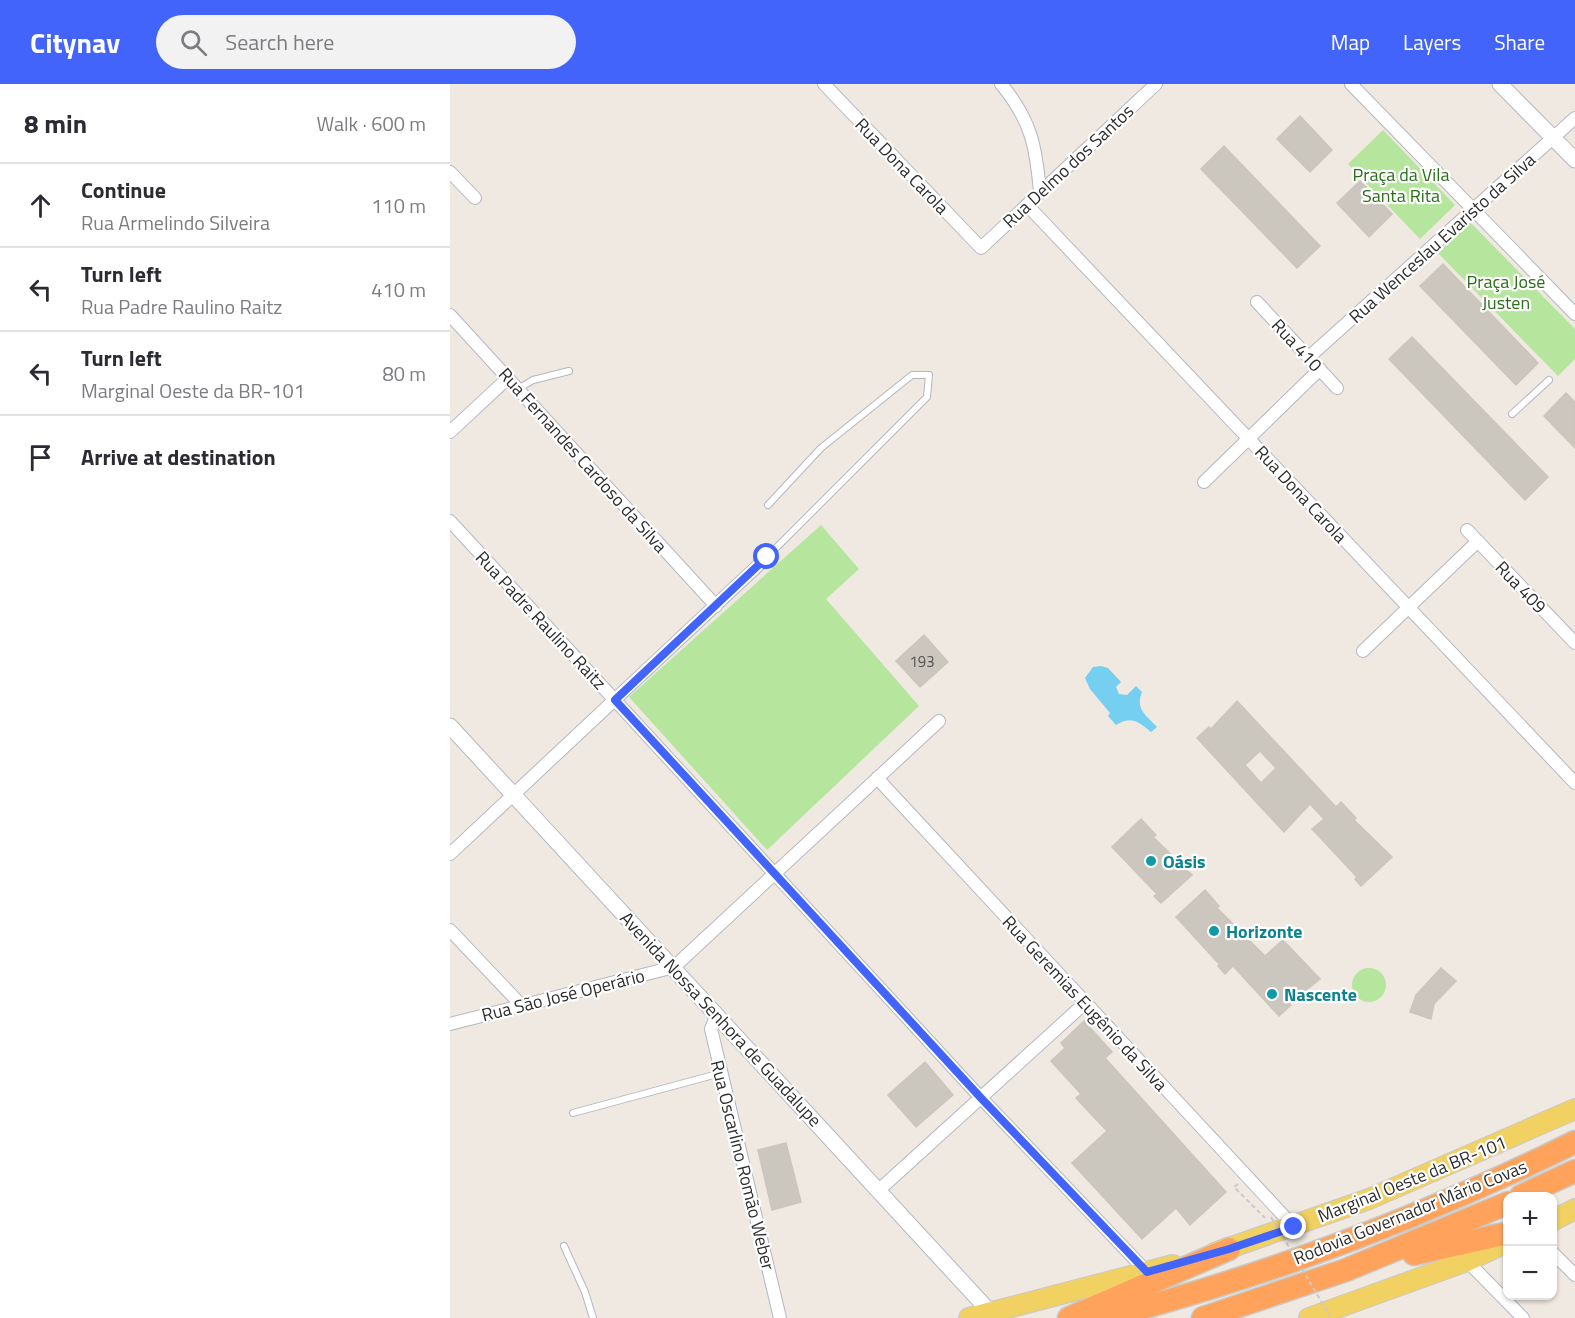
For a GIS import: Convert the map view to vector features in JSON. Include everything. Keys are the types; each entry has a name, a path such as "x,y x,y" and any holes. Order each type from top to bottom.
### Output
{"highway":[{"name":"Rodovia Governador Mário Covas","path":"1105,1318 1228,1282 1343,1241 1521,1168 1575,1142"},
{"name":"Rodovia Governador Mário Covas","path":"1531,1192 1575,1171"},
{"name":"Rodovia Governador Mário Covas","path":"1203,1318 1346,1270 1503,1205"},
{"path":"1346,1270 1503,1234"},
{"path":"1069,1318 1229,1249"}],"main road":[{"name":"Marginal Oeste da BR-101","path":"969,1318 1147,1272 1229,1249 1294,1227 1422,1177 1575,1108"},
{"path":"1557,1218 1575,1209"},
{"path":"1310,1318 1334,1315 1503,1244"}],"street":[{"name":"Rua Dona Carola","path":"824,84 981,248"},
{"path":"1001,84 1020,108 1033,135 1040,192"},
{"name":"Rua Delmo dos Santos","path":"981,248 1156,84"},
{"path":"1351,84 1575,314"},
{"path":"1500,84 1575,160"},
{"name":"Rua Wenceslau Evaristo da Silva","path":"1309,357 1575,118"},
{"path":"450,172 475,198"},
{"name":"Rua Dona Carola","path":"1027,205 1575,783"},
{"name":"Rua 410","path":"1257,302 1337,388"},
{"name":"Rua Fernandes Cardoso da Silva","path":"450,315 716,606"},
{"path":"1204,482 1320,369"},
{"path":"450,432 508,378"},
{"name":"Rua Padre Raulino Raitz","path":"450,521 981,1098 1147,1272"},
{"name":"Rua 409","path":"1467,530 1575,643"},
{"path":"1363,651 1478,541"},
{"path":"450,854 767,557"},
{"name":"Rua São José Operário","path":"450,1024 674,967 939,721"},
{"name":"Avenida Nossa Senhora de Guadalupe","path":"450,726 512,796 674,967 991,1312"},
{"name":"Rua Geremias Eugênio da Silva","path":"877,778 1294,1227"},
{"path":"450,930 522,1006"},
{"path":"879,1191 1085,1003"},
{"name":"Rua Oscarlino Romão Weber","path":"717,1014 711,1029 780,1318"},
{"path":"1557,1257 1575,1275"},
{"path":"1467,1261 1523,1318"}],"lane":[{"path":"518,389 532,380 569,371"},
{"path":"767,557 927,397 929,375 912,375 875,404 821,448 768,505"},
{"path":"1512,414 1549,380"},
{"path":"573,1113 721,1073"},
{"path":"564,1246 585,1292 593,1318"}],"path":[{"path":"1271,1217 1334,1315"}],"green space":[{"name":"Praça da Vila Santa Rita","path":"1383,130 1455,205 1420,239 1348,164"},
{"name":"Praça José Justen","path":"1470,222 1575,329 1575,359 1558,376 1438,253"},
{"path":"821,525 859,569 826,599 919,706 767,850 629,697"},
{"path":"1369,968 1381,973 1386,985 1381,997 1369,1002 1357,997 1352,985 1357,973"}],"water":[{"path":"1093,667 1108,668 1121,682 1116,687 1119,694 1127,695 1136,686 1142,692 1141,707 1157,727 1151,732 1130,720 1116,725 1108,716 1110,713 1090,689 1085,678"}],"building":[{"path":"1300,116 1332,150 1310,172 1277,139"},
{"path":"1224,146 1320,246 1297,268 1201,169"},
{"path":"1360,181 1392,214 1369,237 1337,203"},
{"path":"1443,264 1538,363 1516,385 1420,286"},
{"path":"1412,337 1548,477 1525,500 1389,359"},
{"path":"1566,393 1575,402 1575,448 1544,416"},
{"path":"924,635 948,662 920,687 896,661"},
{"path":"1237,701 1336,807 1341,802 1356,818 1354,820 1392,857 1361,886 1355,879 1357,877 1312,829 1324,819 1310,804 1284,832 1197,738 1209,727 1211,729","holes":["1260,751 1276,768 1261,783 1245,765"]},
{"name":"Oásis","path":"1141,819 1156,835 1153,837 1192,875 1161,903 1154,896 1157,894 1112,847"},
{"path":"1205,890 1219,906 1217,908 1265,956 1283,940 1320,979 1290,1003 1291,1005 1279,1016 1233,966 1225,974 1218,966 1220,965 1176,917"},
{"path":"1441,968 1456,981 1434,1004 1431,1019 1410,1012 1416,995"},
{"path":"1084,1021 1112,1052 1105,1058 1226,1192 1190,1225 1176,1208 1142,1239 1072,1163 1107,1131 1076,1098 1081,1094 1051,1061 1065,1048 1061,1043"},
{"path":"925,1062 953,1095 916,1127 888,1095"},
{"path":"786,1143 801,1202 772,1210 758,1150"}],"place":[{"name":"Oásis","path":"1151,861"},
{"name":"Horizonte","path":"1214,931"},
{"name":"Nascente","path":"1272,994"}],"route":[{"path":"767,557 615,700 981,1098 1147,1272 1229,1249 1294,1227"}]}
